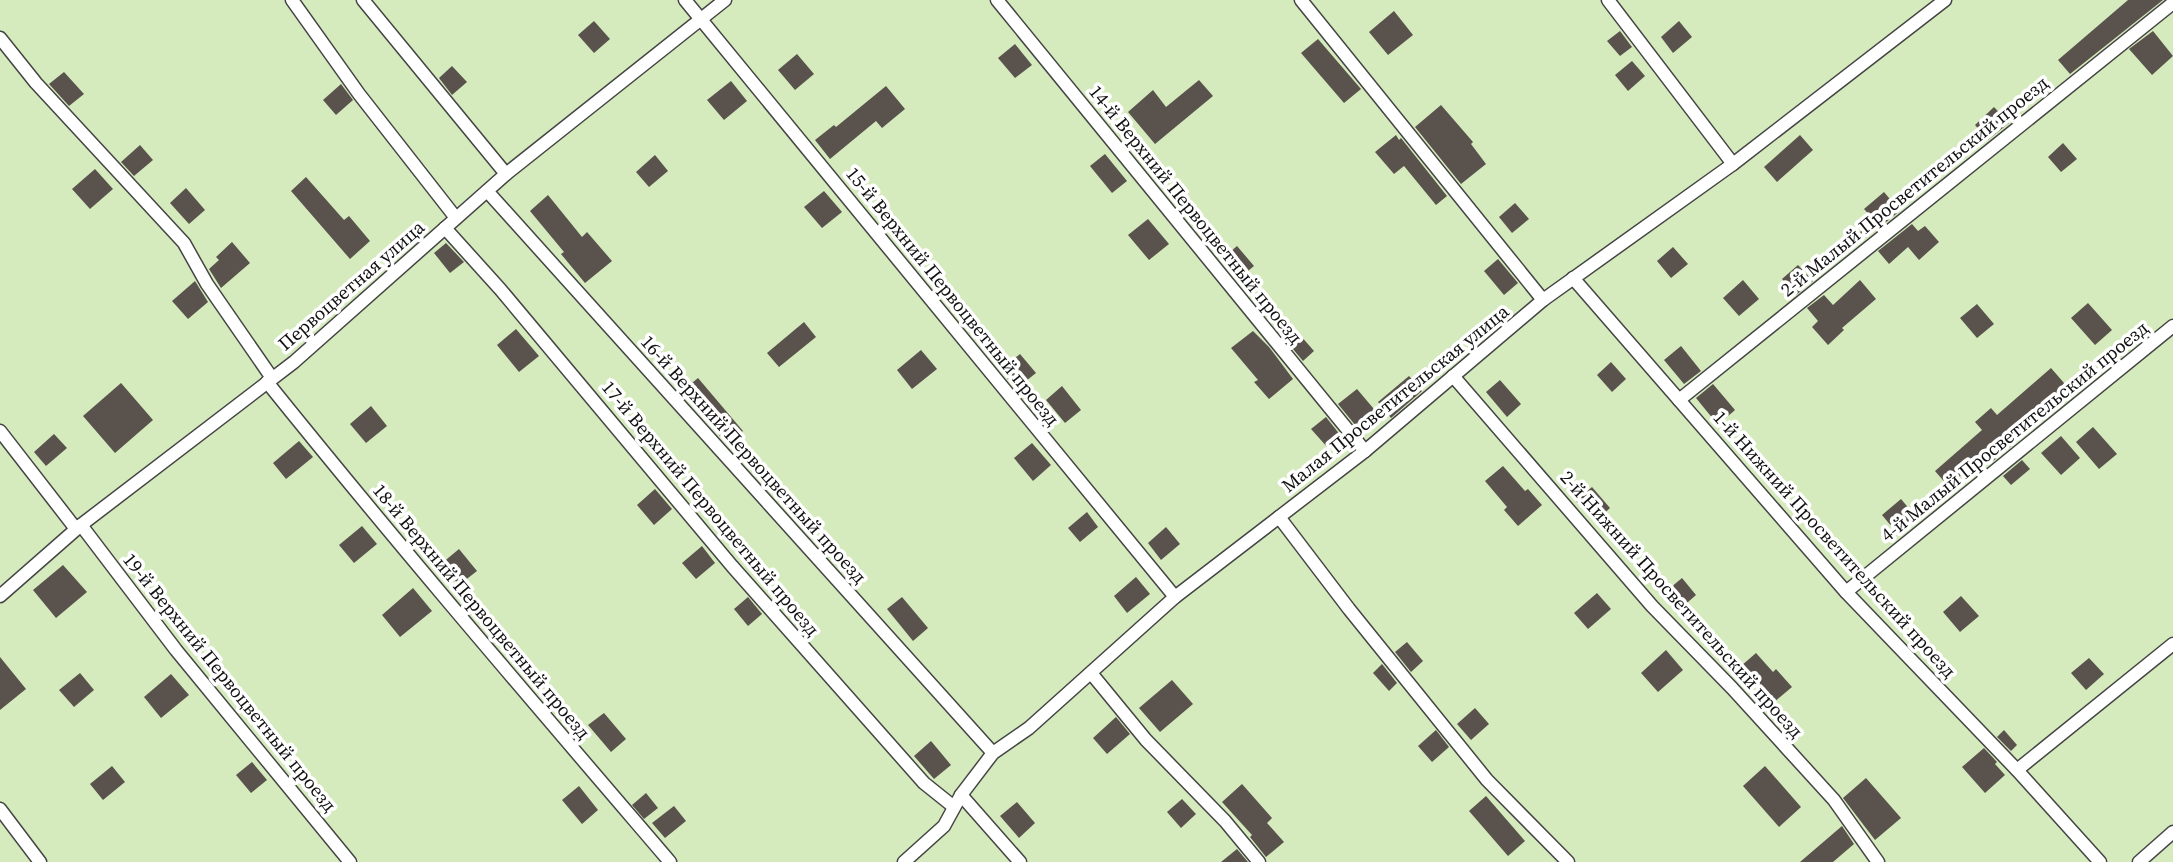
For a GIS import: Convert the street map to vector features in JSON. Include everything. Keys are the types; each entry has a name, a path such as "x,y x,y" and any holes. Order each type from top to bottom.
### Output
{"lane":[{"path":"292,0 359,94 456,218"},
{"path":"363,0 506,174"},
{"name":"15-й Верхний Первоцветный проезд","path":"685,0 1175,597"},
{"name":"Первоцветная улица","path":"0,596 78,527 270,380 506,174 724,0"},
{"name":"14-й Верхний Первоцветный проезд","path":"997,0 1365,451"},
{"path":"1301,0 1543,300"},
{"path":"1608,0 1733,164"},
{"name":"Малая Просветительская улица","path":"904,862 944,826 961,795 993,753 1030,728 1175,597 1365,451 1543,300 1733,164 1944,0"},
{"name":"2-й Малый Просветительский проезд","path":"1679,400 2173,3"},
{"name":"18-й Верхний Первоцветный проезд","path":"0,38 36,83 184,243 270,380 380,523 670,862"},
{"name":"16-й Верхний Первоцветный проезд","path":"487,191 993,753"},
{"name":"17-й Верхний Первоцветный проезд","path":"444,228 500,289 732,566 924,783 954,807"},
{"name":"1-й Нижний Просветительский проезд","path":"1573,278 1846,592 2017,770 2100,862"},
{"name":"4-й Малый Просветительский проезд","path":"1846,592 2173,326"},
{"name":"2-й Нижний Просветительский проезд","path":"1453,376 1652,606 1732,688 1833,800 1878,862"},
{"name":"19-й Верхний Первоцветный проезд","path":"0,431 350,862"},
{"path":"1279,517 1349,609 1488,780 1568,862"},
{"path":"2017,770 2173,644"},
{"path":"1091,673 1146,740 1225,821 1259,862"},
{"path":"961,795 1020,862"},
{"path":"0,809 40,862"},
{"path":"2139,862 2173,832"}],"green space":[{"path":"0,0 2173,0 2173,862 0,862"}],"building":[{"path":"2128,0 2163,0 2070,74 2058,60"},
{"path":"1394,11 1413,35 1388,55 1369,32"},
{"path":"594,21 610,39 594,53 578,35"},
{"path":"1679,21 1692,37 1673,53 1661,37"},
{"path":"1620,31 1632,47 1620,56 1607,41"},
{"path":"2153,31 2173,56 2152,75 2129,49"},
{"path":"1318,39 1361,89 1344,103 1301,53"},
{"path":"1015,44 1032,65 1015,78 998,58"},
{"path":"797,54 814,74 795,90 778,70"},
{"path":"1632,61 1645,76 1628,91 1615,75"},
{"path":"452,66 467,82 452,95 439,78"},
{"path":"64,72 84,94 69,106 49,84"},
{"path":"1199,80 1213,96 1155,144 1128,112 1153,90 1166,107"},
{"path":"731,81 747,101 724,120 707,100"},
{"path":"341,84 353,100 336,115 323,100"},
{"path":"886,86 905,109 882,128 876,121 830,159 815,140 834,125 836,127"},
{"path":"1441,105 1473,142 1471,144 1486,164 1461,184 1415,127"},
{"path":"1994,107 2009,123 1988,140 1975,125"},
{"path":"1396,135 1447,196 1436,205 1404,166 1394,174 1375,152"},
{"path":"1800,135 1813,150 1777,182 1764,167"},
{"path":"2063,143 2077,159 2061,172 2048,157"},
{"path":"140,145 153,160 134,176 121,162"},
{"path":"1105,154 1127,181 1112,193 1090,166"},
{"path":"655,155 668,171 649,187 636,172"},
{"path":"95,169 113,189 90,209 72,189"},
{"path":"306,177 344,220 349,216 370,241 350,259 291,191"},
{"path":"186,188 205,210 189,224 170,203"},
{"path":"824,191 842,212 822,228 804,207"},
{"path":"1884,192 1900,211 1866,238 1860,232 1874,220 1864,209"},
{"path":"548,195 582,237 587,232 612,261 585,283 561,254 564,252 530,211"},
{"path":"1515,203 1529,219 1512,233 1499,217"},
{"path":"1148,219 1169,244 1149,260 1128,235"},
{"path":"1912,224 1918,231 1925,226 1939,242 1919,260 1908,247 1889,264 1878,251"},
{"path":"232,242 250,263 221,288 209,269 219,260 216,257"},
{"path":"446,243 464,262 450,273 434,253"},
{"path":"1237,246 1254,266 1237,280 1221,260"},
{"path":"1673,247 1688,264 1671,278 1657,261"},
{"path":"1498,259 1518,283 1504,295 1484,271"},
{"path":"1798,265 1813,281 1796,295 1782,279"},
{"path":"1743,280 1759,299 1739,316 1723,298"},
{"path":"1860,280 1876,299 1842,328 1844,330 1828,345 1812,327 1818,321 1807,308 1824,295 1833,305"},
{"path":"195,281 208,302 188,319 172,301"},
{"path":"2088,303 2112,330 2095,345 2071,318"},
{"path":"1977,304 1994,324 1977,338 1960,318"},
{"path":"804,322 816,337 779,367 767,353"},
{"path":"1293,327 1314,351 1303,361 1282,336"},
{"path":"516,329 539,356 519,372 497,345"},
{"path":"1253,331 1293,379 1269,399 1254,382 1258,380 1231,348"},
{"path":"1681,346 1701,371 1684,384 1664,360"},
{"path":"921,350 937,369 912,389 897,370"},
{"path":"1020,354 1036,373 1016,389 1000,370"},
{"path":"1611,362 1626,379 1612,392 1597,375"},
{"path":"2051,368 2071,391 2042,416 2035,408 2003,437 2011,446 1992,462 1985,455 1948,486 1935,471 1982,430 1975,422 1991,408 1997,415"},
{"path":"1409,376 1422,391 1391,418 1378,402"},
{"path":"698,378 743,431 727,444 681,392"},
{"path":"1500,380 1521,404 1507,417 1486,392"},
{"path":"121,383 153,420 115,453 83,416"},
{"path":"1713,384 1735,410 1718,425 1696,398"},
{"path":"1062,386 1081,410 1065,423 1046,400"},
{"path":"1357,389 1379,415 1360,431 1338,404"},
{"path":"371,406 387,426 366,443 350,424"},
{"path":"1326,417 1341,436 1328,448 1311,429"},
{"path":"2093,427 2117,454 2099,469 2076,442"},
{"path":"54,434 67,448 46,466 34,452"},
{"path":"2061,436 2080,458 2061,475 2041,453"},
{"path":"299,441 313,457 286,479 273,463"},
{"path":"1032,443 1051,465 1033,481 1014,458"},
{"path":"2022,460 2030,469 2011,485 2003,476"},
{"path":"1503,466 1525,491 1528,489 1542,505 1518,526 1504,510 1507,507 1485,481"},
{"path":"1592,487 1610,508 1595,522 1576,501"},
{"path":"655,489 672,509 654,525 637,505"},
{"path":"1901,499 1916,517 1897,533 1882,515"},
{"path":"1087,512 1098,527 1080,542 1068,528"},
{"path":"362,526 377,544 354,563 339,545"},
{"path":"1166,527 1180,544 1161,560 1148,543"},
{"path":"702,546 715,563 696,579 682,563"},
{"path":"459,549 477,571 459,585 441,564"},
{"path":"63,565 87,592 56,618 33,590"},
{"path":"1136,577 1150,594 1127,613 1114,596"},
{"path":"1682,578 1696,595 1679,610 1664,593"},
{"path":"413,588 432,611 400,637 382,615"},
{"path":"1597,593 1611,609 1588,629 1574,613"},
{"path":"1961,596 1979,616 1960,632 1943,612"},
{"path":"748,597 762,614 748,626 734,609"},
{"path":"902,597 928,628 913,641 887,609"},
{"path":"1407,642 1423,661 1411,672 1395,652"},
{"path":"1666,650 1683,670 1658,692 1641,673"},
{"path":"1756,653 1773,672 1776,669 1792,687 1773,703 1741,666"},
{"path":"0,657 26,689 0,710"},
{"path":"2089,658 2104,674 2086,690 2071,673"},
{"path":"1382,664 1397,683 1389,691 1373,673"},
{"path":"80,673 94,690 74,707 59,690"},
{"path":"171,674 189,695 161,718 144,697"},
{"path":"1172,680 1193,704 1160,732 1139,708"},
{"path":"1475,708 1489,724 1471,740 1457,724"},
{"path":"604,713 626,739 611,752 588,725"},
{"path":"1116,717 1130,734 1107,754 1093,738"},
{"path":"1436,730 1449,747 1432,762 1418,746"},
{"path":"2004,730 2017,745 2011,751 1997,737"},
{"path":"931,741 951,765 934,779 914,756"},
{"path":"1984,748 2005,775 1985,793 1962,767"},
{"path":"252,762 267,780 251,793 236,775"},
{"path":"112,766 125,782 103,800 90,784"},
{"path":"1765,766 1801,807 1779,827 1743,786"},
{"path":"1866,778 1901,818 1875,840 1843,798"},
{"path":"1242,784 1272,818 1267,823 1284,842 1266,857 1250,837 1252,835 1222,802"},
{"path":"579,786 598,810 582,824 562,800"},
{"path":"646,793 658,808 644,819 632,805"},
{"path":"1486,796 1525,841 1508,856 1469,811"},
{"path":"1182,799 1196,814 1181,828 1167,812"},
{"path":"1017,802 1035,823 1019,838 1000,816"},
{"path":"674,806 686,821 665,838 652,823"},
{"path":"1842,826 1854,844 1833,862 1800,862"},
{"path":"1237,849 1248,862 1221,862"}]}
